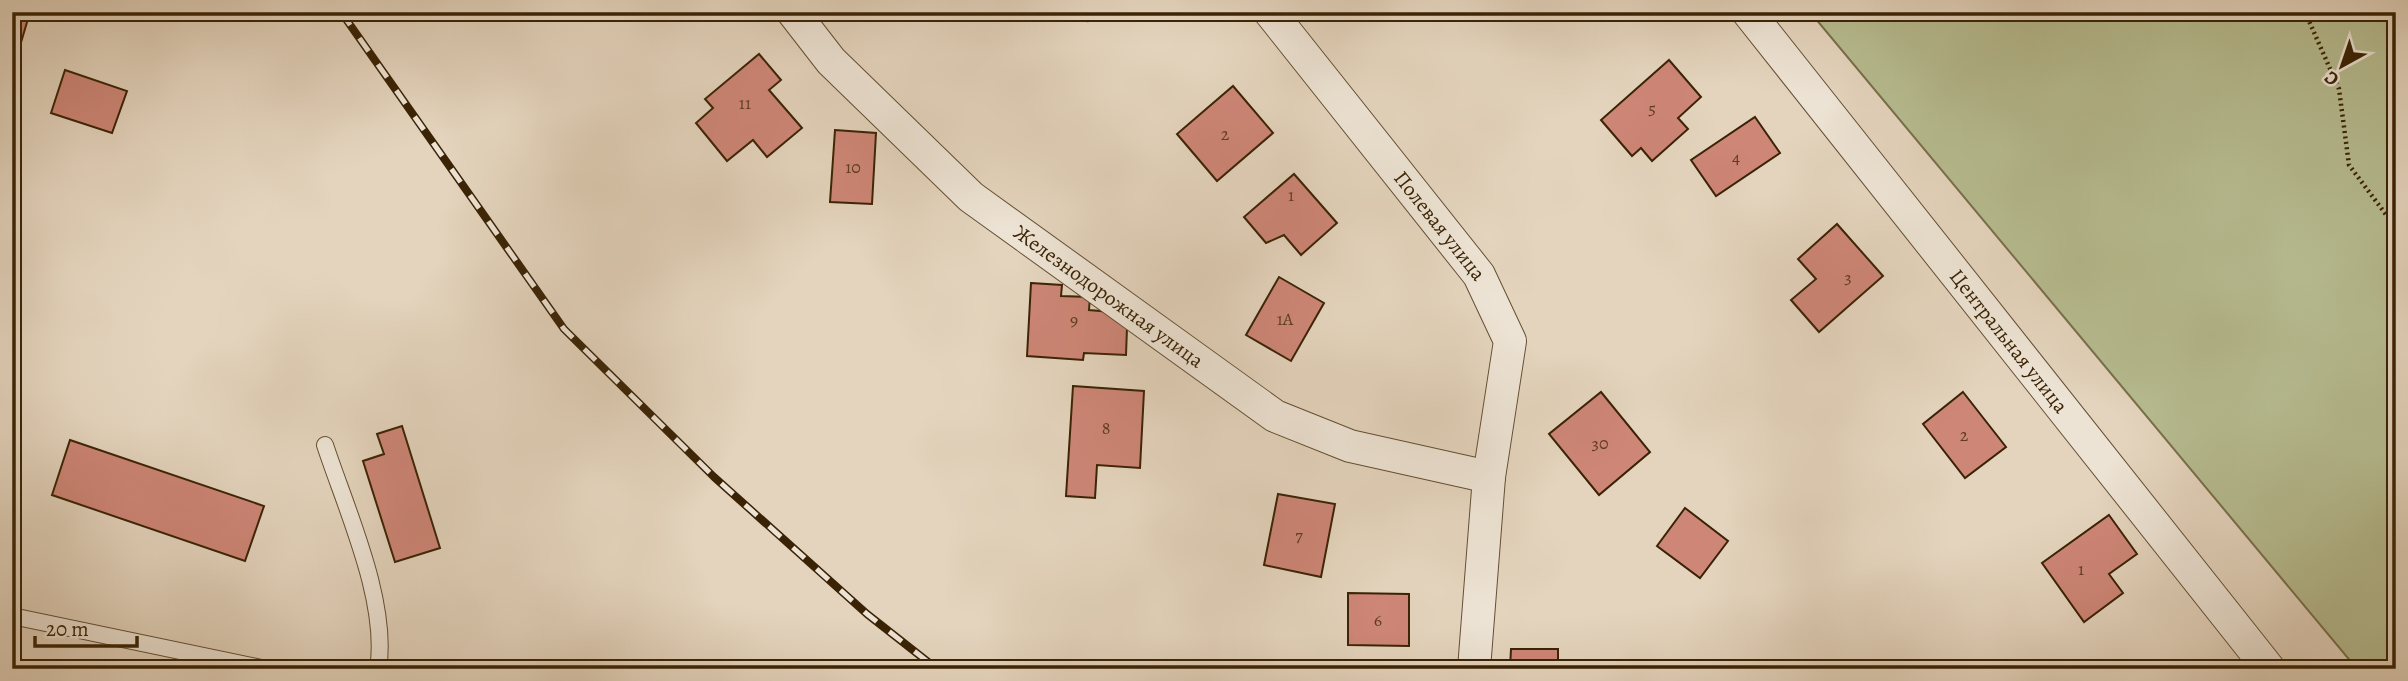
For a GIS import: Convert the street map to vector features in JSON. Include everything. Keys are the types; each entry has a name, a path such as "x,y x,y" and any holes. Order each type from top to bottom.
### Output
{"street":[{"name":"Железнодорожная улица","path":"793,12 831,61 971,197 1275,416 1350,446 1489,477"},
{"name":"Полевая улица","path":"1270,12 1479,275 1510,341 1489,477 1474,669"},
{"name":"Центральная улица","path":"1748,12 2269,669"}],"lane":[{"path":"325,445 373,589 381,649 378,669"},
{"path":"12,617 266,669"}],"path":[{"path":"2305,12 2339,89 2349,165 2396,228"}],"green space":[{"path":"1810,12 2396,12 2396,669 2357,669"}],"building":[{"path":"12,12 30,12 12,73"},
{"path":"1081,12 1099,12 1088,21"},
{"path":"1615,12 1629,12 1620,19"},
{"path":"759,54 781,80 769,90 802,128 767,157 753,140 727,161 696,123 713,108 705,99"},
{"path":"1669,60 1701,97 1678,118 1688,129 1652,161 1641,148 1632,156 1601,120"},
{"path":"65,70 127,91 112,133 51,113"},
{"path":"1233,86 1273,133 1217,181 1177,134"},
{"path":"1755,117 1780,153 1716,196 1691,160"},
{"path":"835,130 876,133 872,204 830,202"},
{"path":"1294,174 1337,223 1301,255 1284,235 1266,243 1244,217"},
{"path":"1837,224 1883,276 1819,332 1791,300 1816,279 1798,259"},
{"path":"1279,277 1324,303 1291,361 1246,335"},
{"path":"1031,283 1062,285 1061,296 1090,297 1089,310 1112,312 1127,328 1126,355 1084,353 1083,360 1027,356"},
{"path":"1073,386 1144,391 1140,468 1097,465 1095,498 1066,496"},
{"path":"1601,392 1650,452 1599,495 1549,434"},
{"path":"1963,392 2006,447 1965,478 1923,424"},
{"path":"402,426 440,548 395,562 363,461 384,454 377,434"},
{"path":"70,440 264,506 245,561 52,495"},
{"path":"1278,494 1335,504 1321,577 1264,565"},
{"path":"1685,508 1728,541 1700,578 1657,546"},
{"path":"2109,515 2137,554 2109,574 2123,593 2084,622 2042,563"},
{"path":"1348,593 1409,594 1409,646 1348,645"},
{"path":"1511,649 1558,649 1558,669 1510,669"}],"railway":[{"path":"341,12 564,329 714,477 867,614 937,669"}]}
